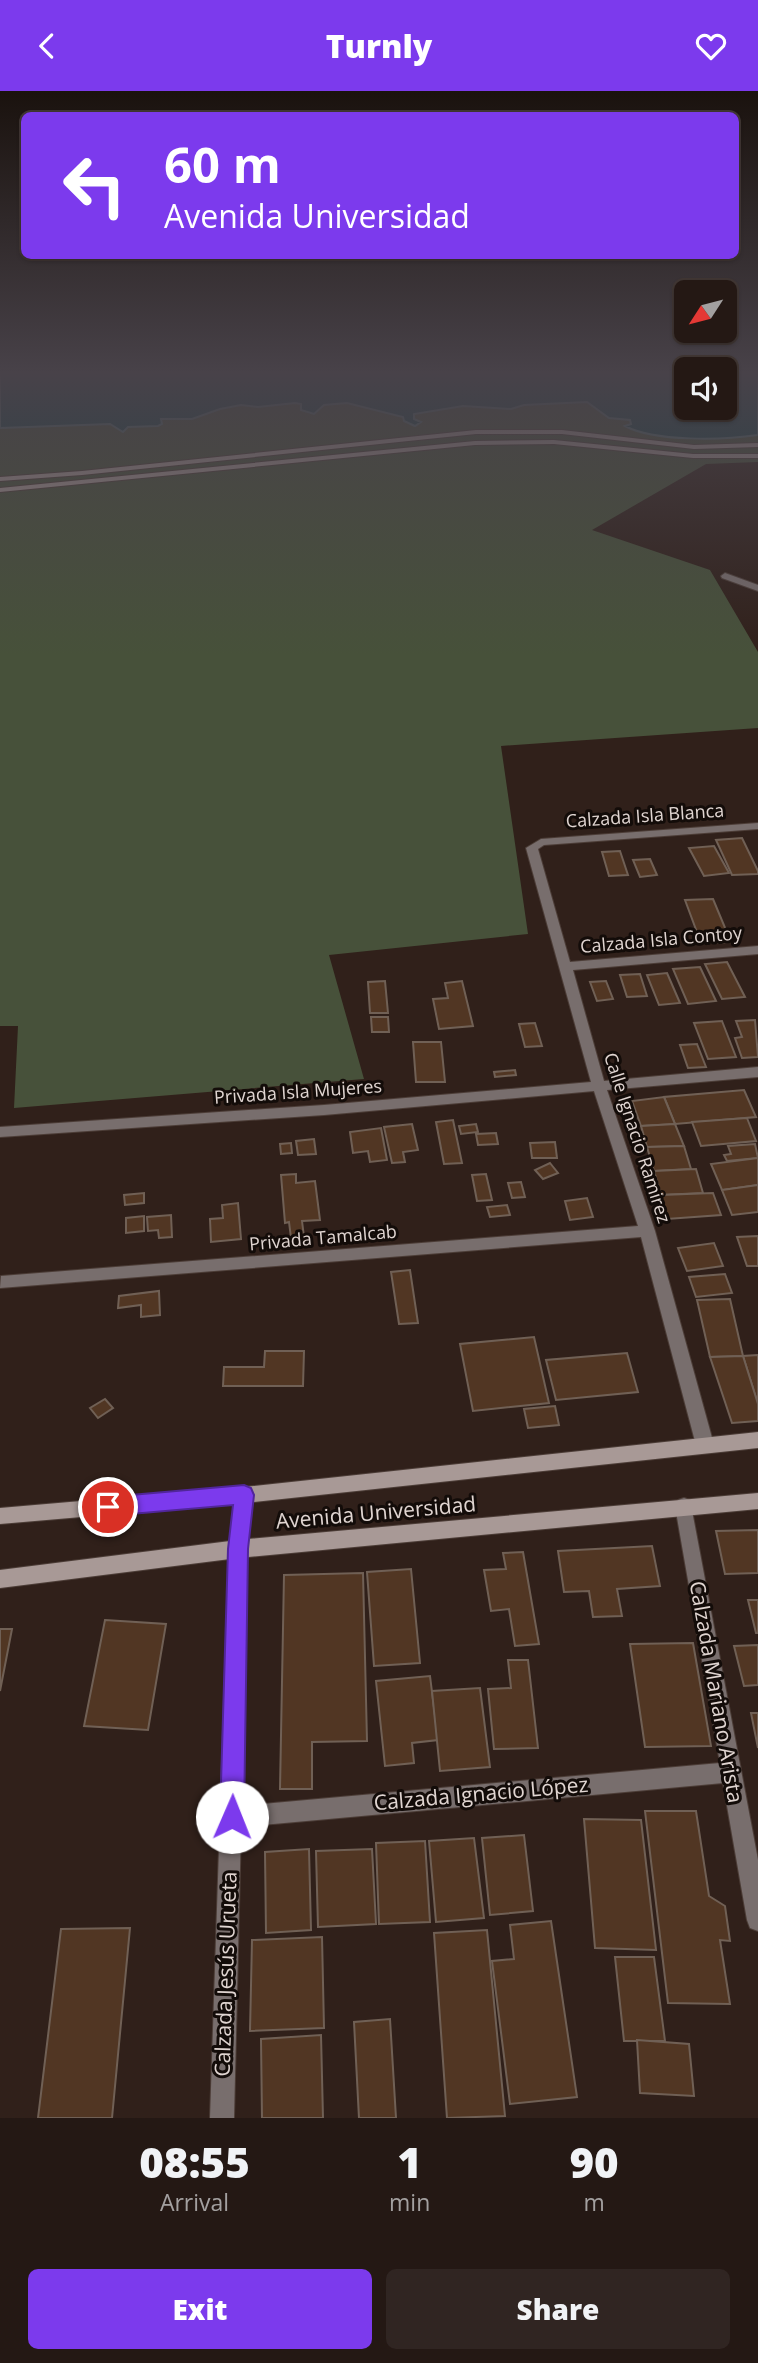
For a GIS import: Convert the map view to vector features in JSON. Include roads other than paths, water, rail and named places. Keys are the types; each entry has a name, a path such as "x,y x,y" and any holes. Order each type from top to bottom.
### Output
{"main road":[{"path":"0,479 144,466"},
{"path":"173,466 177,475"},
{"path":"0,490 269,466"},
{"name":"Avenida Universidad","path":"0,1516 244,1495 758,1440"},
{"name":"Avenida Universidad","path":"0,1579 238,1549 758,1501"}],"street":[{"path":"725,576 758,588"},
{"name":"Calzada Isla Blanca","path":"534,844 758,826"},
{"name":"Calle Ignacio Ramirez","path":"534,844 532,848 599,1086 647,1231 705,1445"},
{"name":"Calzada Isla Contoy","path":"566,966 758,950"},
{"path":"755,1072 758,1088"},
{"name":"Privada Isla Mujeres","path":"0,1132 324,1110 755,1072"},
{"name":"Privada Tamalcab","path":"1,1282 647,1231"},
{"name":"Calzada Jesús Urueta","path":"222,2118 238,1549 244,1495"},
{"name":"Calzada Mariano Arista","path":"684,1506 758,1920"},
{"name":"Calzada Ignacio López","path":"232,1817 730,1772"}]}
